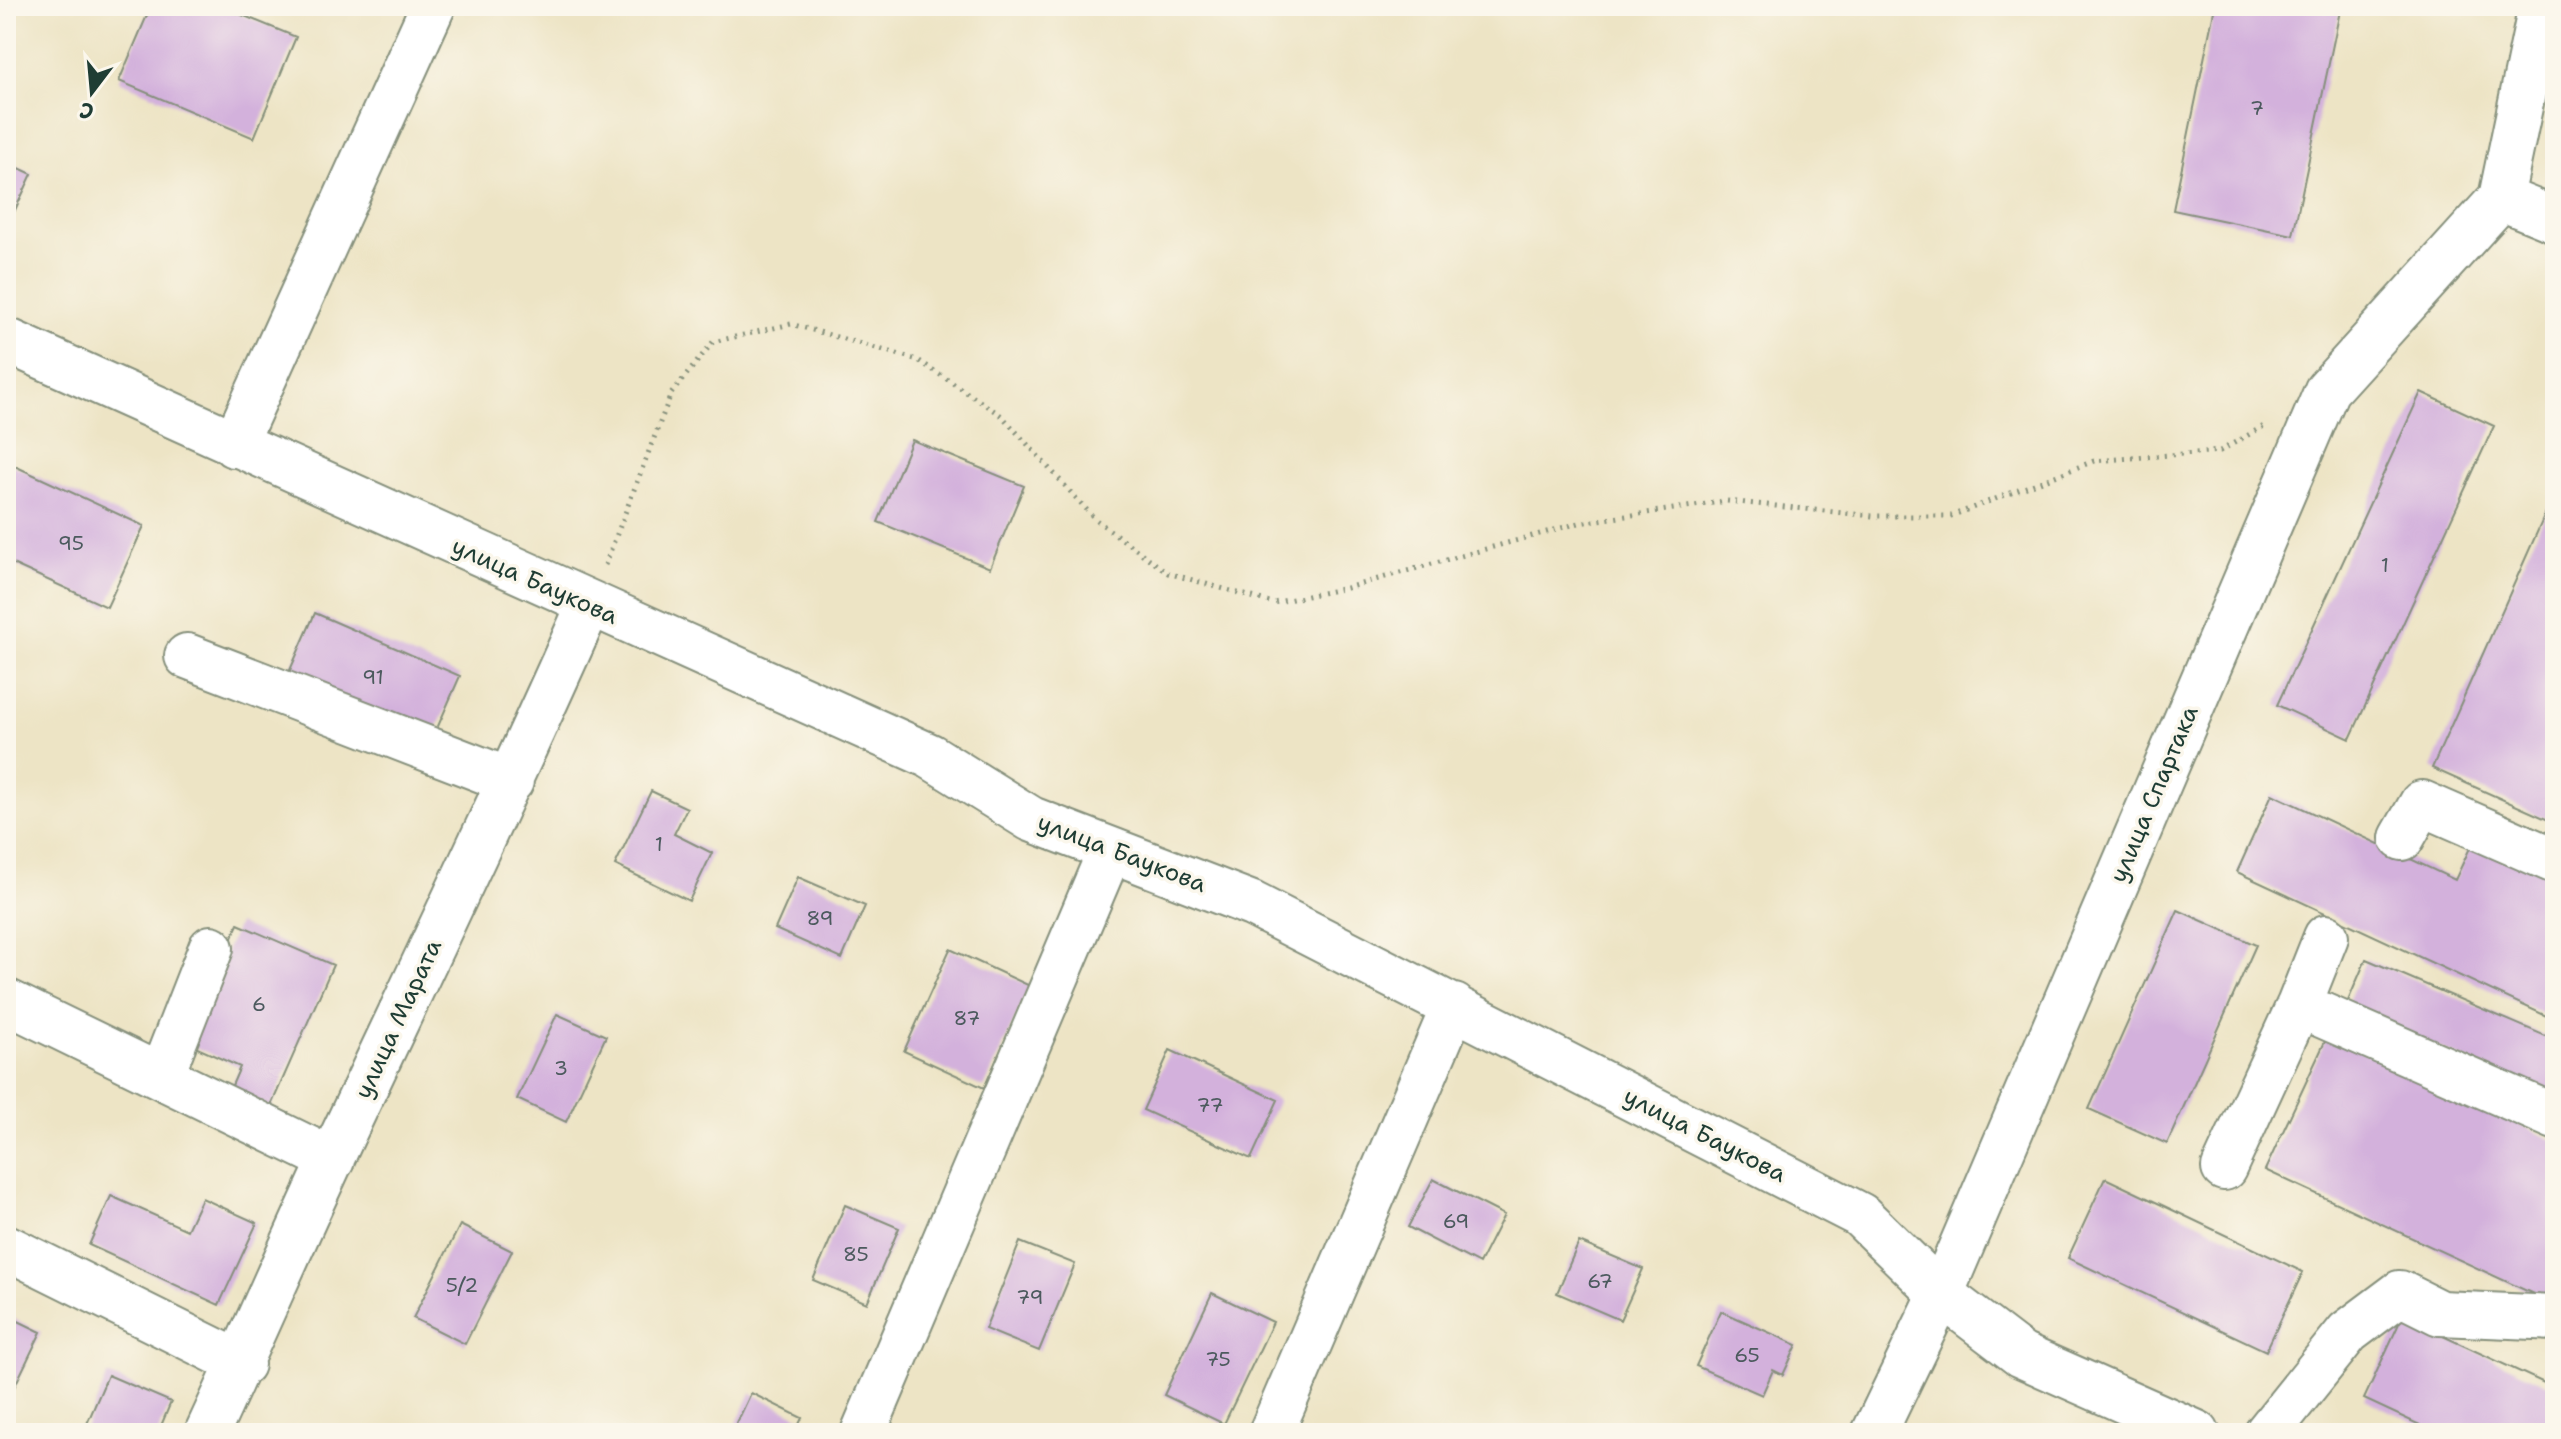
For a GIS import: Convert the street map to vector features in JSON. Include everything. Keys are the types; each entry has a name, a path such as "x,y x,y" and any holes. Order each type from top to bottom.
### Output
{"street":[{"path":"234,445 401,68 433,6"},
{"path":"2541,6 2501,198 2555,220"},
{"name":"улица Спартака","path":"1874,1433 1941,1294 2327,390 2501,198"},
{"name":"улица Баукова","path":"6,340 930,756 1031,819 1252,904 1860,1215 1941,1294 2021,1355 2197,1433"},
{"name":"улица Марата","path":"214,1431 332,1160 511,781 589,605"},
{"path":"187,656 511,781"},
{"path":"2402,838 2422,803 2555,861"},
{"path":"863,1433 1110,851"},
{"path":"2224,1168 2299,1005 2326,937"},
{"path":"161,1076 211,948"},
{"path":"6,1001 332,1160"},
{"path":"2299,1005 2555,1117"},
{"path":"1271,1433 1454,1006"},
{"path":"6,1247 242,1364"},
{"path":"2267,1433 2348,1332 2400,1293 2440,1313 2555,1318"}],"path":[{"path":"589,605 671,394 713,342 791,324 918,360 1002,416 1096,520 1168,573 1273,603 1346,588 1579,523 1727,501 1873,516 1951,516 2094,461 2220,451 2327,390"}],"building":[{"path":"151,6 220,6 296,37 254,138 119,81"},
{"path":"2215,6 2341,6 2293,235 2173,210"},
{"path":"6,162 32,174 6,229"},
{"path":"2421,392 2494,426 2350,739 2277,705"},
{"path":"912,440 1024,486 990,568 878,522"},
{"path":"6,462 144,526 107,607 6,561"},
{"path":"2555,492 2555,823 2432,768"},
{"path":"315,613 460,676 432,740 287,677"},
{"path":"651,791 687,808 674,834 712,853 689,901 615,865"},
{"path":"2272,794 2455,880 2476,835 2555,872 2555,1020 2237,872"},
{"path":"798,877 865,906 842,959 775,929"},
{"path":"2178,910 2256,945 2167,1144 2089,1109"},
{"path":"238,924 333,965 270,1108 230,1090 240,1067 186,1043"},
{"path":"950,949 1030,986 984,1088 904,1051"},
{"path":"2366,959 2555,1040 2555,1098 2345,1008"},
{"path":"557,1014 606,1036 566,1122 517,1099"},
{"path":"2328,1035 2555,1141 2553,1303 2265,1170"},
{"path":"1170,1050 1278,1100 1251,1159 1143,1110"},
{"path":"2105,1178 2303,1272 2266,1351 2068,1258"},
{"path":"1433,1179 1504,1215 1479,1264 1408,1227"},
{"path":"111,1196 187,1230 202,1198 257,1223 219,1305 89,1245"},
{"path":"845,1205 899,1228 867,1303 813,1280"},
{"path":"460,1225 512,1251 465,1344 413,1318"},
{"path":"1020,1242 1075,1264 1039,1351 985,1329"},
{"path":"1579,1242 1643,1269 1620,1320 1557,1293"},
{"path":"1212,1293 1273,1322 1224,1424 1164,1395"},
{"path":"1721,1311 1797,1345 1783,1375 1773,1370 1762,1395 1696,1366"},
{"path":"6,1315 41,1332 8,1400 6,1399"},
{"path":"2402,1317 2555,1388 2555,1433 2437,1433 2364,1399"},
{"path":"108,1375 171,1402 158,1433 83,1433"},
{"path":"751,1393 802,1418 795,1433 732,1433"}]}
